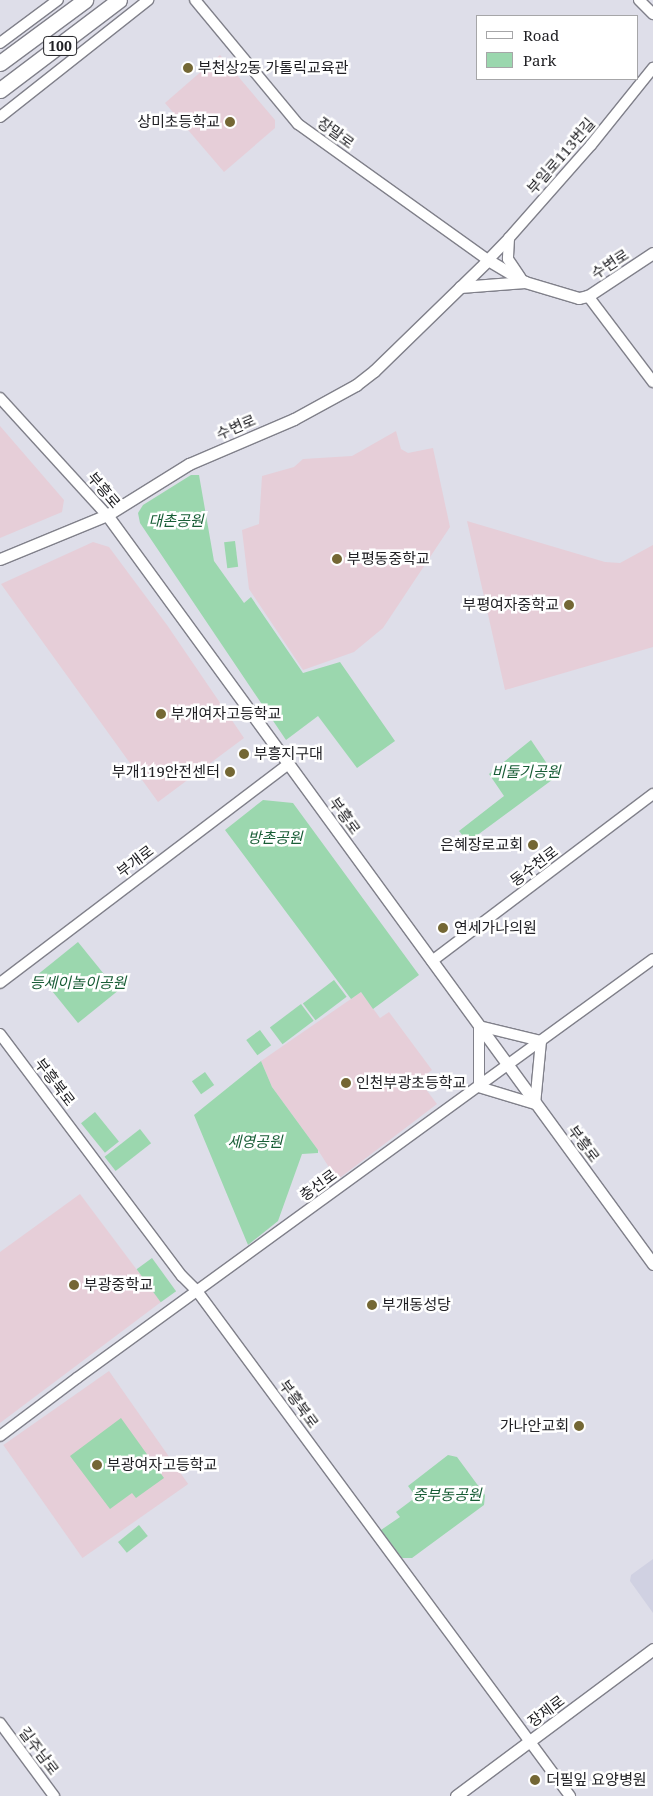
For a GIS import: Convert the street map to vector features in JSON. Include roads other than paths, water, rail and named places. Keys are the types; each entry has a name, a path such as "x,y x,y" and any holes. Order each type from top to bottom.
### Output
{"highway":[{"name":"100","path":"0,64 85,0"},
{"name":"100","path":"0,90 119,0"}],"main road":[{"name":"수변로","path":"0,559 107,515 189,464 294,419 356,385 374,371 488,260 524,282 579,298 588,296 653,254"},
{"name":"수변로","path":"460,287 524,282"},
{"name":"부흥로","path":"107,515 653,1264"},
{"name":"장제로","path":"456,1796 653,1649"}],"street":[{"path":"0,43 58,0"},
{"path":"0,117 148,0"},
{"name":"장말로","path":"195,0 298,124 488,260"},
{"path":"639,0 653,14"},
{"name":"부일로113번길","path":"488,260 591,145 653,68"},
{"path":"509,238 508,259 524,282"},
{"path":"588,296 653,382"},
{"name":"부흥로","path":"0,398 107,515"},
{"name":"부개로","path":"0,983 289,764"},
{"name":"동수천로","path":"432,961 653,794"},
{"name":"충선로","path":"0,1436 653,959"},
{"path":"479,1026 541,1041 535,1104 479,1086 479,1026"},
{"name":"부흥북로","path":"0,1034 182,1276 197,1291 570,1796"},
{"name":"길주남로","path":"0,1723 54,1796"}],"place":[{"name":"부천상2동 가톨릭교육관","path":"188,68"},
{"name":"상미초등학교","path":"230,122"},
{"name":"부평동중학교","path":"337,559"},
{"name":"부평여자중학교","path":"569,605"},
{"name":"부개여자고등학교","path":"161,714"},
{"name":"부흥지구대","path":"244,754"},
{"name":"부개119안전센터","path":"230,772"},
{"name":"은혜장로교회","path":"533,845"},
{"name":"연세가나의원","path":"443,928"},
{"name":"인천부광초등학교","path":"346,1083"},
{"name":"부광중학교","path":"74,1285"},
{"name":"부개동성당","path":"372,1305"},
{"name":"가나안교회","path":"579,1426"},
{"name":"부광여자고등학교","path":"97,1465"},
{"name":"더필잎 요양병원","path":"535,1780"}],"park label":[{"name":"대촌공원","path":"176,521"},
{"name":"비둘기공원","path":"526,772"},
{"name":"방촌공원","path":"275,838"},
{"name":"등세이놀이공원","path":"78,983"},
{"name":"세영공원","path":"255,1142"},
{"name":"중부동공원","path":"447,1495"}]}
